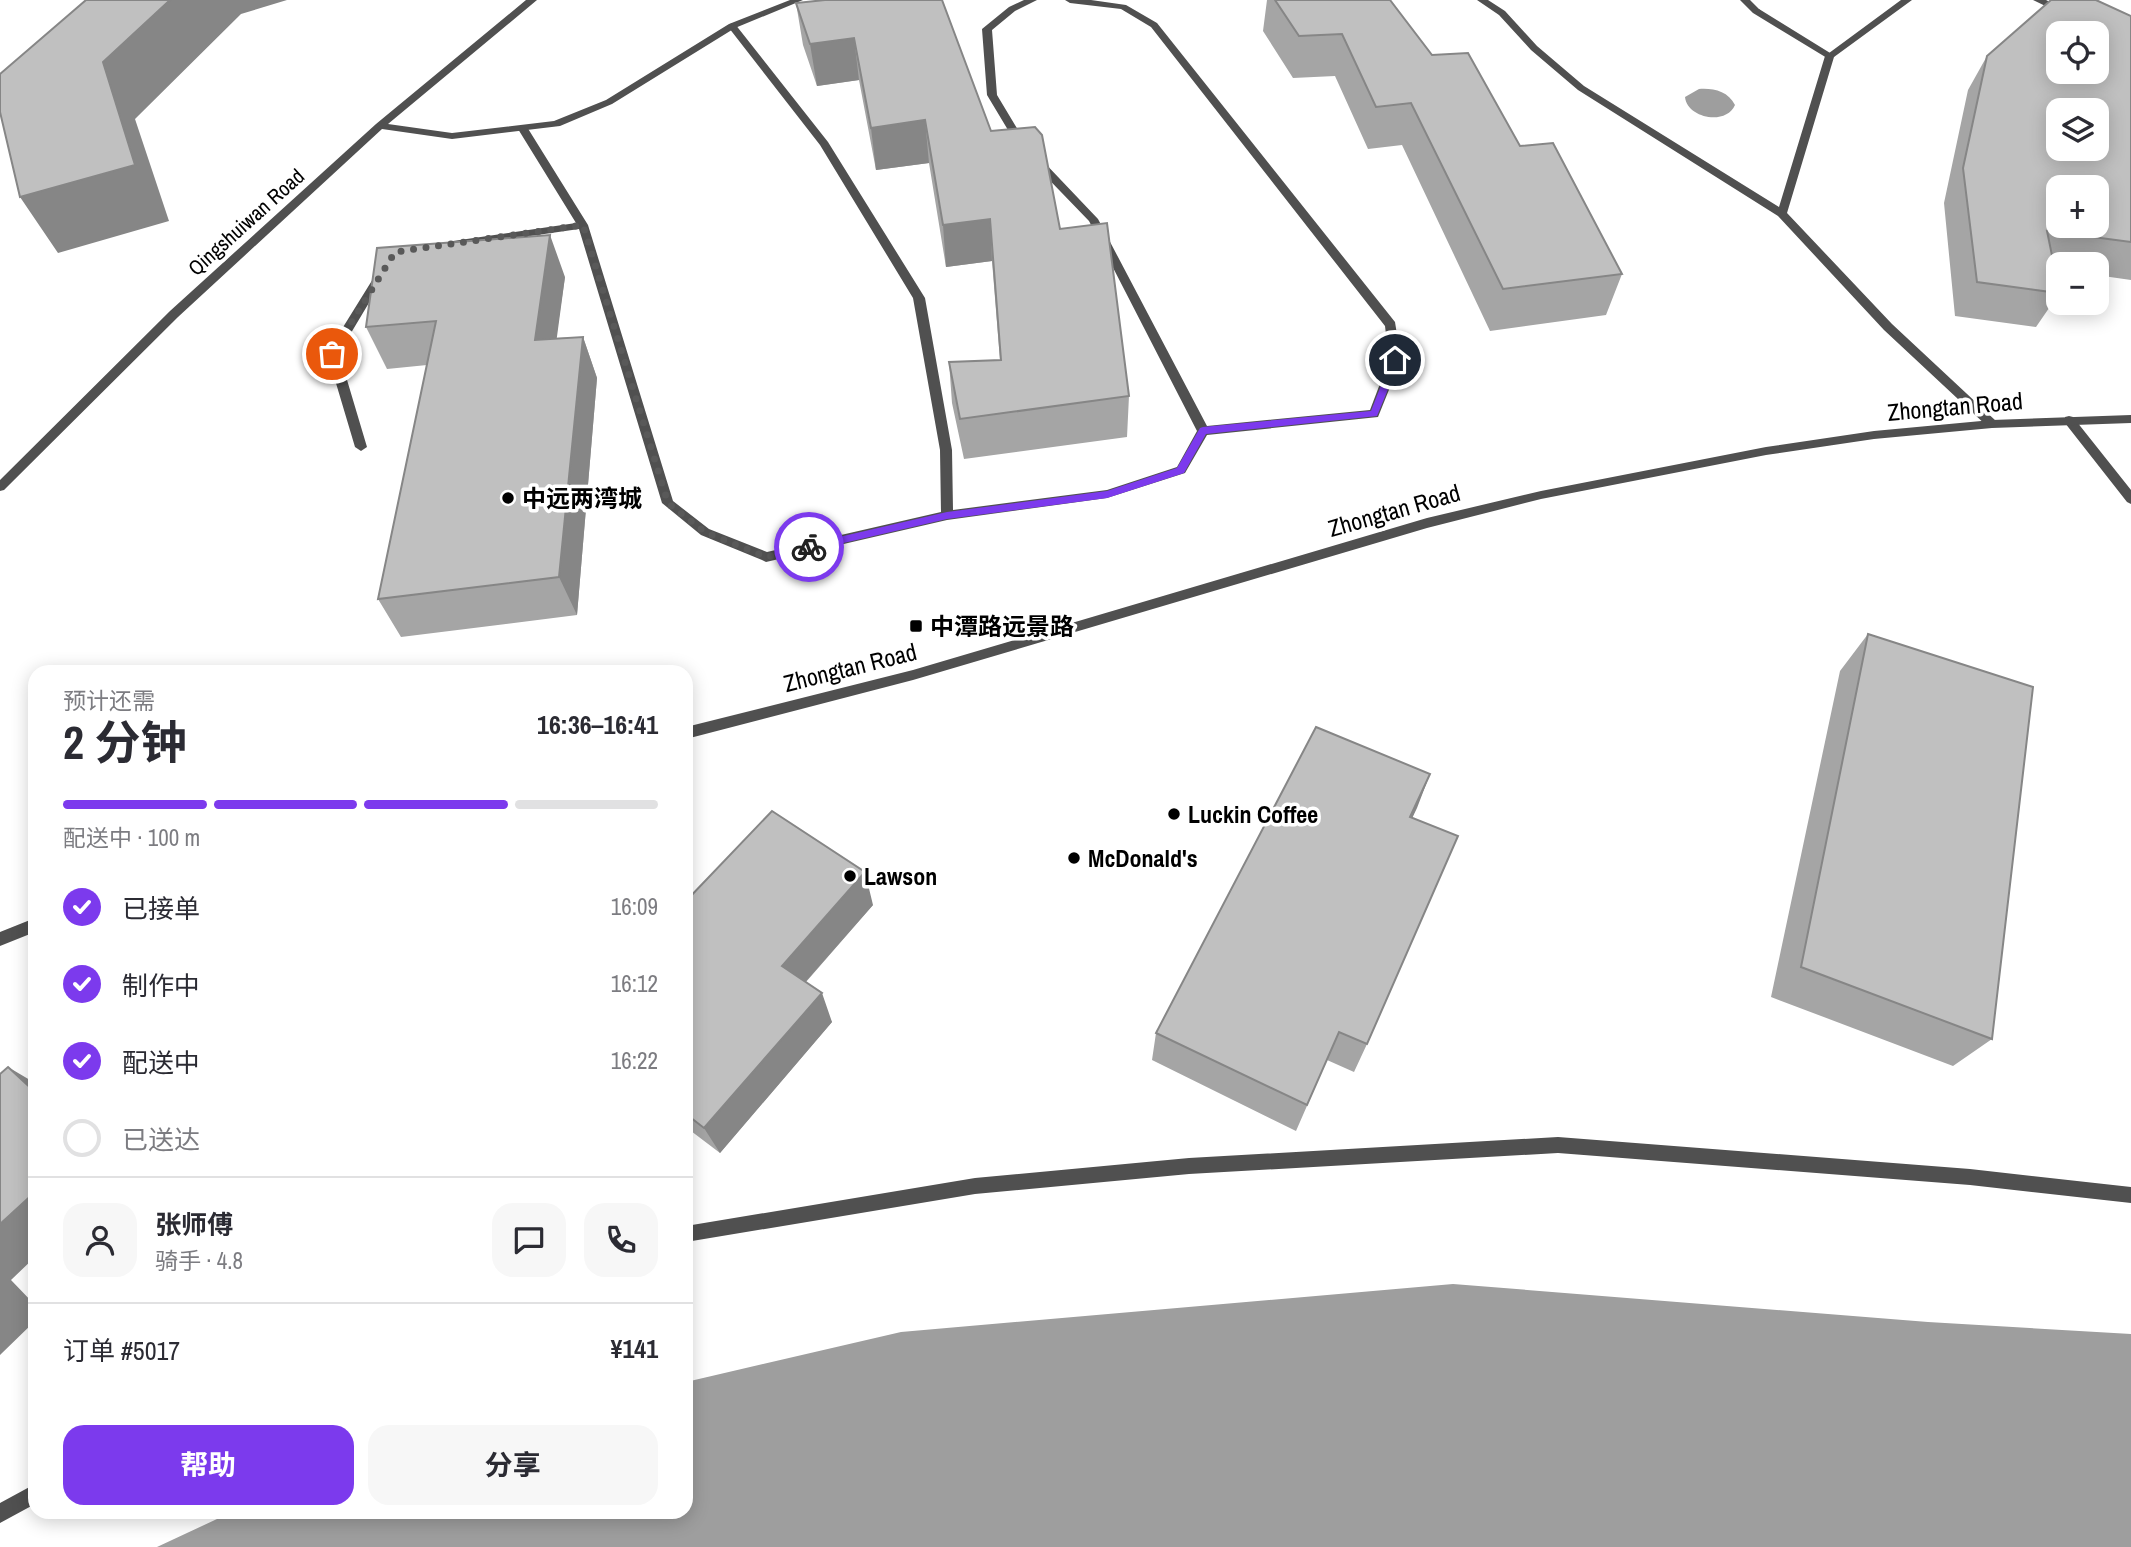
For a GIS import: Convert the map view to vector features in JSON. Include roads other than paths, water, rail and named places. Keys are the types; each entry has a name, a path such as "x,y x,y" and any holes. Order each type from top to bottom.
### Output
{"street":[{"name":"Qingshuiwan Road","path":"0,487 174,314 380,126 532,0"},
{"path":"380,126 452,136 556,124 609,102 732,26 798,0"},
{"path":"1032,0 1012,9 987,29 992,95 1020,143 1093,219 1203,431"},
{"path":"1070,0 1123,7 1154,25 1391,325 1395,360 1374,414 1203,431"},
{"path":"1482,0 1502,13 1534,48 1581,88 1782,214 1888,327 1992,424"},
{"path":"1745,0 1756,11 1830,56"},
{"path":"1782,214 1830,56 1907,0"},
{"path":"2038,0 2073,16"},
{"path":"732,26 824,144 919,298 946,450 947,516"},
{"path":"523,129 583,225 668,503 705,532 766,557 947,516 1107,494 1181,470 1203,431"},
{"path":"436,246 583,225"},
{"path":"361,447 332,354 388,263"},
{"name":"Zhongtan Road","path":"693,731 913,675 1427,523 1528,498 1766,451 1901,432 1992,424 2131,419"},
{"path":"2069,421 2131,499"},
{"path":"0,939 28,928"},
{"path":"693,1233 975,1186 1189,1166 1558,1145 1970,1177 2131,1195"},
{"path":"0,1514 28,1497"}],"place":[{"name":"中远两湾城","path":"508,498"},
{"name":"中潭路远景路","path":"916,626"},
{"name":"Luckin Coffee","path":"1174,814"},
{"name":"McDonald's","path":"1074,858"},
{"name":"Lawson","path":"850,876"}]}
